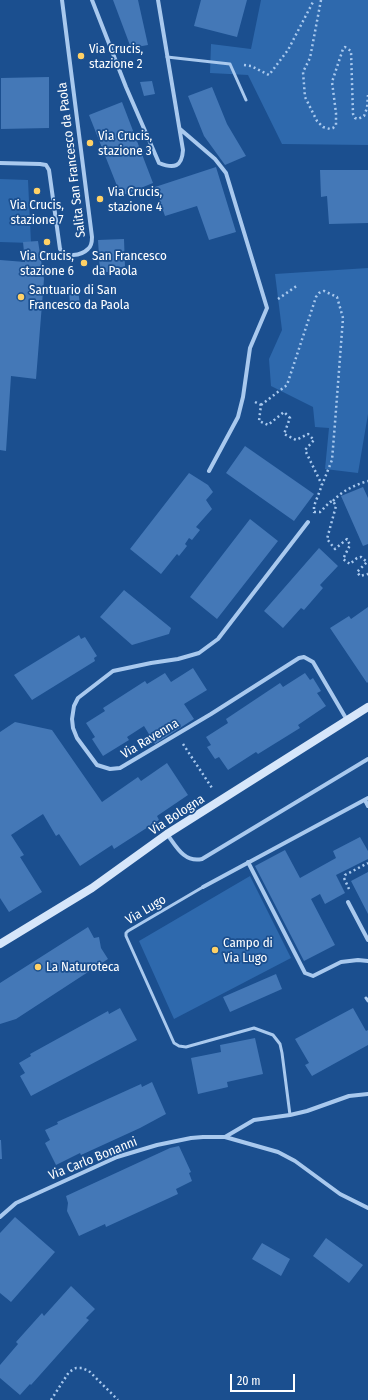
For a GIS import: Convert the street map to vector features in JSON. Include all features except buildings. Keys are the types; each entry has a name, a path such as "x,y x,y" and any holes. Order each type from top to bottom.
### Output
{"street":[{"name":"Salita San Francesco da Paola","path":"0,163 46,165 49,170 60,249 62,253 74,255 88,249 92,244 92,237 62,0"},
{"path":"92,0 126,87 159,163 170,167 178,164 183,158 183,150 158,0"},
{"path":"180,129 215,159 226,173 267,308 250,348 243,397 238,418 209,471"},
{"name":"Via Ravenna","path":"308,522 218,639 199,653 178,659 114,671 80,695 74,706 72,724 75,735 96,763 110,770 123,767 304,656 312,661 347,720"},
{"name":"Via Bologna","path":"0,944 92,888 167,834 368,707"},
{"path":"167,834 185,857 188,859 202,860 368,759"},
{"name":"Via Lugo","path":"203,886 366,799 368,806"},
{"path":"248,862 305,973 313,976 341,962 358,960 368,961"},
{"path":"348,902 368,940"},
{"name":"Via Carlo Bonanni","path":"225,1137 254,1120 307,1112 348,1096 368,1094"},
{"name":"Via Carlo Bonanni","path":"0,1217 16,1203 117,1157 157,1145 191,1138 225,1137 278,1152 295,1161 340,1194 368,1208"}],"lane":[{"path":"167,57 230,64 246,100"},
{"name":"Via Lugo","path":"203,886 126,933 126,936 174,1043 179,1046 186,1047 254,1028 273,1036 280,1044 282,1053 290,1115"}],"path":[{"path":"230,64 251,66 269,74 288,50 314,0"},
{"path":"321,0 310,58 304,72 305,97 317,121 323,127 330,129 336,125 332,82 345,47 351,52 353,114 355,118 358,119 364,116 367,108 368,94"},
{"path":"267,308 298,284"},
{"path":"322,485 305,450 314,440 308,434 296,440 284,434 290,418 284,412 268,425 259,421 261,404 287,385 316,297 319,293 324,291 337,297 343,318 332,460 314,506 314,512 320,512 340,494 356,485 368,481"},
{"path":"243,397 261,404"},
{"path":"333,501 336,506 327,539 335,550 347,539 350,545 343,559 350,564 357,558 361,557 367,562 357,572 360,576 368,574"},
{"path":"177,735 220,800"},
{"path":"348,902 352,895 344,878 346,875 368,863"},
{"path":"52,1400 64,1377 76,1368 82,1368 89,1371 118,1400"}],"shaded area":[{"path":"261,0 368,0 368,145 282,144 248,75 210,73 211,44 251,49"},
{"path":"0,179 28,180 31,243 0,242"},
{"path":"368,268 368,414 358,473 325,469 329,428 315,427 313,407 271,386 269,359 282,330 275,274"},
{"name":"Campo di Via Lugo","path":"250,876 291,958 174,1019 139,941"}],"place":[{"name":"Via Crucis, stazione 2","path":"81,56"},
{"name":"Via Crucis, stazione 3","path":"90,143"},
{"name":"Via Crucis, stazione 7","path":"37,191"},
{"name":"Via Crucis, stazione 4","path":"100,199"},
{"name":"Via Crucis, stazione 6","path":"47,242"},
{"name":"San Francesco da Paola","path":"84,263"},
{"name":"Santuario di San Francesco da Paola","path":"21,297"},
{"name":"Campo di Via Lugo","path":"215,950"},
{"name":"La Naturoteca","path":"38,967"}]}
